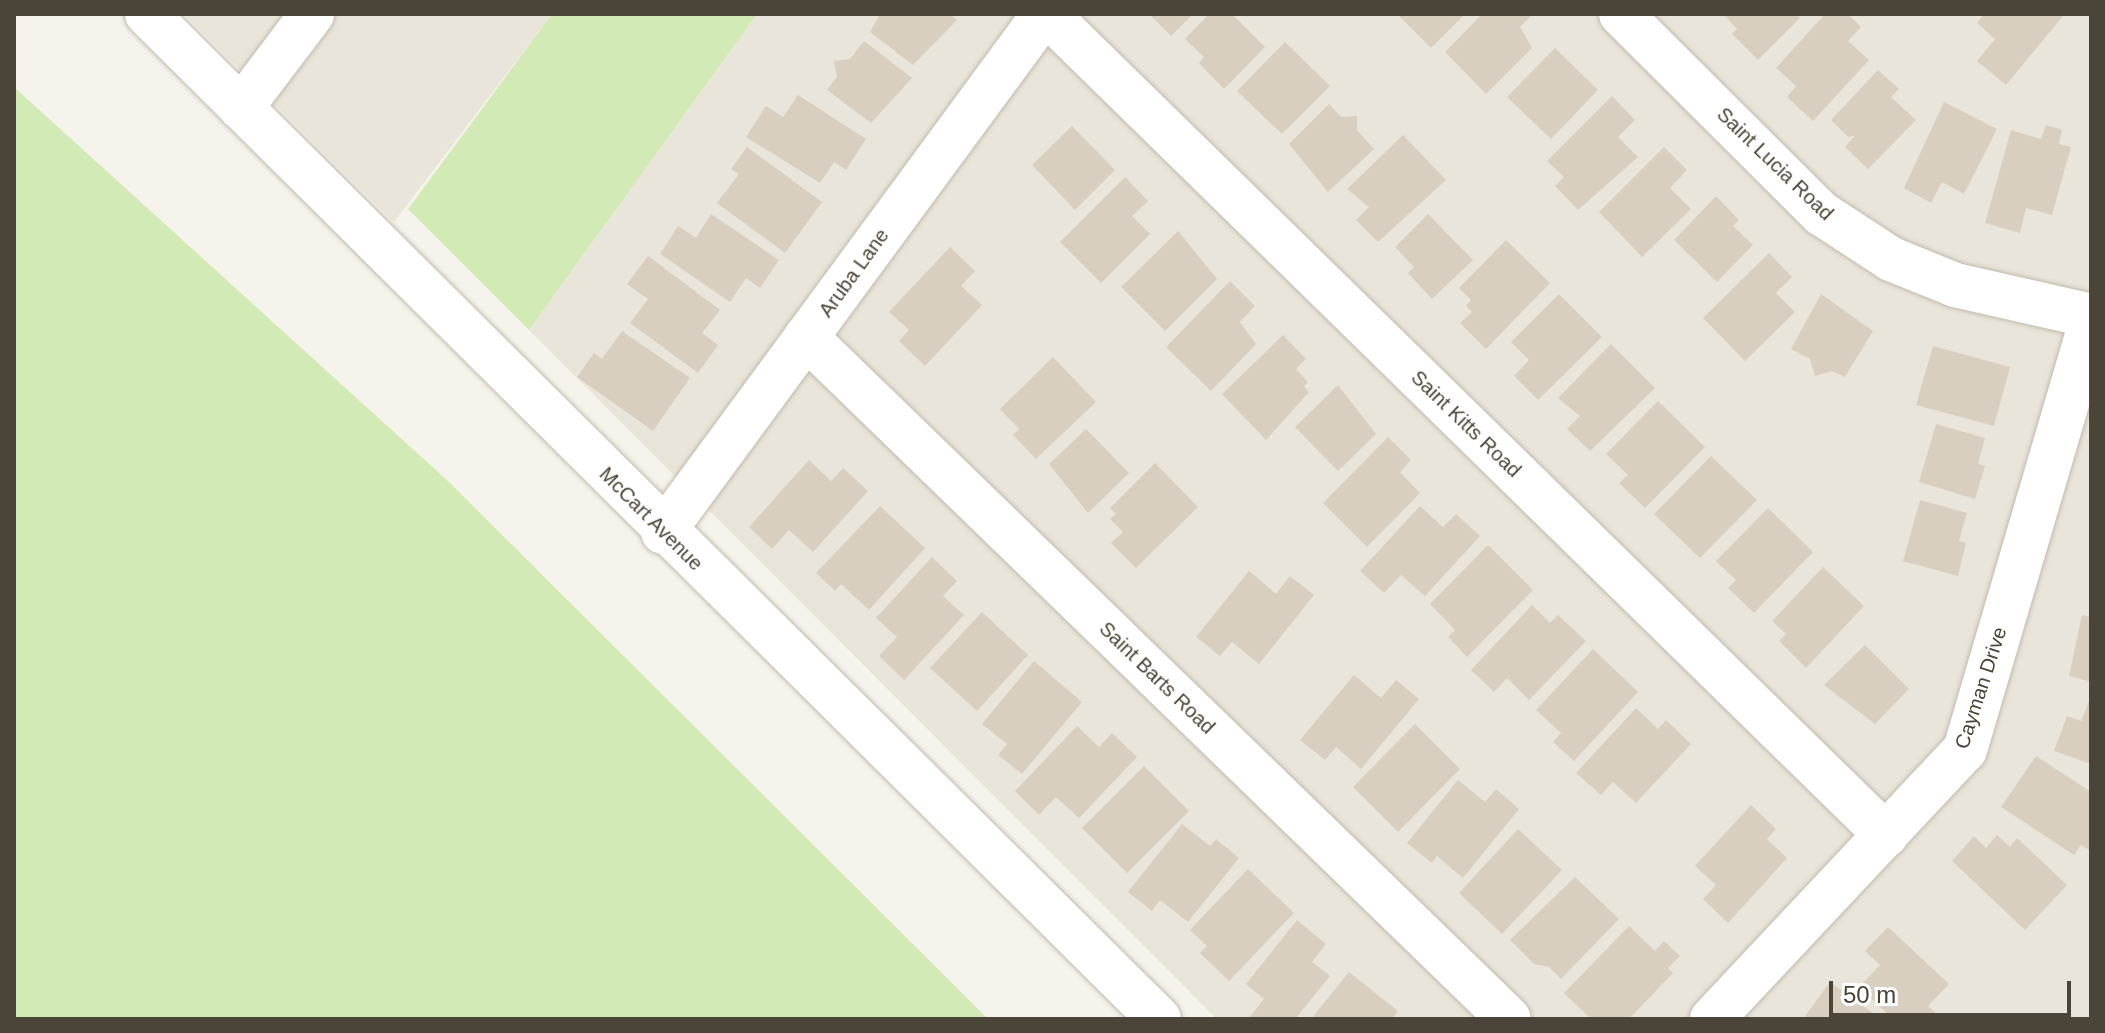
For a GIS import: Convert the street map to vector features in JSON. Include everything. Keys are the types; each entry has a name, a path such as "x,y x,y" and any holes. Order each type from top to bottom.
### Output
{"street":[{"name":"McCart Avenue","path":"147,14 663,532 1159,1019"},
{"path":"241,108 312,14"},
{"name":"Aruba Lane","path":"663,532 1046,14"},
{"name":"Saint Kitts Road","path":"1046,14 1886,835"},
{"name":"Saint Lucia Road","path":"1621,14 1822,214 1891,259 1955,285 2091,319"},
{"name":"Cayman Drive","path":"1712,1019 1965,750 2091,319"},
{"name":"Saint Barts Road","path":"806,337 1509,1019"}],"shaded area":[{"path":"184,14 552,14 394,222"},
{"path":"757,14 2091,14 2091,1019 1217,1019 529,330"}],"green space":[{"path":"552,14 757,14 529,330 408,209"},
{"path":"14,87 449,482 988,1019 14,1019"}],"building":[{"path":"880,14 949,14 957,20 913,65 870,32"},
{"path":"1149,14 1193,14 1171,36"},
{"path":"1209,14 1232,14 1265,47 1224,89 1199,63 1204,57 1185,39"},
{"path":"1397,14 1465,14 1431,48"},
{"path":"1482,14 1531,16 1520,27 1532,48 1486,94 1445,52"},
{"path":"1723,14 1796,14 1800,18 1758,60 1732,34 1737,29"},
{"path":"1825,14 1848,14 1861,27 1848,41 1869,60 1813,121 1787,97 1796,86 1776,68"},
{"path":"1984,14 2063,16 2006,85 1977,61 1995,39 1977,23"},
{"path":"864,41 912,78 871,123 827,90 837,77 834,61 850,59"},
{"path":"1285,42 1330,86 1282,134 1237,91"},
{"path":"1555,48 1598,90 1551,139 1507,97"},
{"path":"1878,70 1899,89 1891,97 1916,120 1868,169 1845,147 1855,136 1848,137 1831,120"},
{"path":"798,95 866,139 846,170 834,162 820,183 746,137 766,106 783,117"},
{"path":"1612,96 1635,120 1618,137 1638,157 1578,210 1555,186 1564,177 1547,161"},
{"path":"1944,102 1997,129 1964,194 1942,182 1931,203 1904,188"},
{"path":"1329,104 1341,117 1357,116 1357,130 1374,149 1328,192 1289,144"},
{"path":"2046,125 2062,130 2059,144 2071,147 2052,215 2026,208 2020,233 1985,223 2011,130 2041,139"},
{"path":"1072,126 1115,170 1075,210 1032,165"},
{"path":"1403,135 1446,180 1378,242 1356,220 1369,207 1347,189"},
{"path":"747,147 822,202 785,253 717,203 739,174 731,169"},
{"path":"1664,147 1687,170 1670,188 1691,209 1642,257 1599,212"},
{"path":"1125,177 1148,201 1132,216 1150,234 1101,283 1060,242"},
{"path":"1716,196 1739,220 1733,226 1753,245 1717,282 1674,240"},
{"path":"711,214 779,260 760,288 746,278 730,302 660,254 678,226 696,238"},
{"path":"1428,214 1473,260 1432,299 1408,273 1414,267 1395,247"},
{"path":"1178,231 1217,279 1165,331 1121,287"},
{"path":"1506,240 1550,283 1486,349 1460,323 1472,312 1466,306 1471,300 1459,288"},
{"path":"950,247 975,271 961,286 982,305 925,366 899,341 909,330 889,312"},
{"path":"1769,253 1792,277 1776,293 1795,312 1745,361 1703,318"},
{"path":"648,256 720,310 702,333 718,345 698,373 630,323 648,299 627,284"},
{"path":"1230,281 1255,306 1240,322 1256,344 1211,391 1166,347"},
{"path":"1559,294 1602,337 1538,400 1514,376 1529,360 1511,342"},
{"path":"1821,294 1873,331 1845,377 1832,371 1815,376 1810,359 1791,349"},
{"path":"622,331 690,378 653,431 577,377 594,353 602,359"},
{"path":"1283,335 1306,359 1296,369 1308,382 1304,386 1309,392 1266,440 1222,394"},
{"path":"1611,344 1655,388 1590,451 1567,429 1580,416 1558,398"},
{"path":"1933,346 2010,367 1994,426 1916,405"},
{"path":"1053,357 1096,402 1036,459 1013,435 1019,429 1000,409"},
{"path":"1338,385 1376,434 1338,471 1295,427"},
{"path":"1658,401 1705,447 1645,508 1619,483 1628,475 1606,454"},
{"path":"1936,424 1985,438 1978,464 1985,466 1975,499 1919,482"},
{"path":"1086,429 1129,473 1088,513 1049,464"},
{"path":"1388,437 1411,460 1400,472 1420,493 1367,547 1323,503"},
{"path":"1711,456 1757,500 1700,558 1654,514"},
{"path":"809,460 831,481 843,468 868,491 813,552 789,530 772,549 749,527"},
{"path":"1155,463 1198,507 1136,568 1111,543 1123,532 1110,519 1116,514 1110,508"},
{"path":"1920,500 1967,513 1959,541 1966,543 1958,576 1903,561"},
{"path":"880,506 925,548 869,610 841,584 835,591 816,573"},
{"path":"1420,506 1443,527 1456,514 1480,536 1425,596 1401,575 1384,593 1360,571"},
{"path":"1768,508 1813,552 1754,613 1728,588 1736,580 1716,561"},
{"path":"1488,545 1533,590 1467,657 1448,637 1455,630 1430,604"},
{"path":"932,557 957,581 943,596 964,615 904,680 879,656 897,637 876,618"},
{"path":"1823,567 1864,606 1806,668 1779,641 1786,634 1772,621"},
{"path":"1249,571 1276,594 1290,576 1314,595 1259,664 1232,642 1220,656 1196,637"},
{"path":"1532,605 1550,623 1558,615 1586,641 1529,700 1507,678 1494,692 1471,670"},
{"path":"982,612 1028,655 977,711 930,668"},
{"path":"2082,615 2091,617 2091,682 2069,676"},
{"path":"1865,645 1909,689 1875,724 1824,685"},
{"path":"1593,649 1638,692 1574,761 1553,742 1561,733 1536,710"},
{"path":"1034,661 1082,702 1022,774 998,755 1007,744 982,724"},
{"path":"1354,675 1381,698 1396,680 1419,699 1361,769 1336,747 1325,760 1300,740"},
{"path":"2091,696 2091,764 2054,751 2067,716 2081,721"},
{"path":"1636,708 1658,729 1666,720 1691,744 1636,803 1613,782 1601,795 1576,773"},
{"path":"1415,724 1460,769 1398,832 1353,787"},
{"path":"1077,726 1099,747 1112,733 1137,757 1079,818 1056,797 1039,815 1015,791"},
{"path":"2036,756 2091,792 2091,851 2081,845 2074,855 2001,807"},
{"path":"1144,766 1189,811 1127,873 1082,828"},
{"path":"1458,780 1485,802 1496,789 1519,809 1463,878 1437,856 1432,863 1407,843"},
{"path":"1751,805 1776,829 1767,839 1787,858 1728,923 1703,899 1716,885 1695,866"},
{"path":"1182,824 1210,846 1216,839 1239,858 1188,922 1160,900 1152,911 1128,892"},
{"path":"1518,829 1562,870 1502,934 1459,893"},
{"path":"1997,835 2010,847 2017,838 2067,885 2025,930 1952,861 1974,836 1986,848"},
{"path":"1248,869 1294,913 1229,981 1200,953 1207,946 1190,930"},
{"path":"1575,877 1619,919 1561,979 1549,967 1534,964 1510,940"},
{"path":"1297,920 1326,944 1312,962 1330,976 1295,1019 1248,1019 1264,999 1246,984"},
{"path":"1629,926 1655,951 1664,941 1680,956 1668,968 1673,973 1629,1019 1591,1019 1564,993"},
{"path":"1888,927 1949,984 1928,1006 1942,1019 1893,1019 1859,987 1880,965 1865,951"},
{"path":"1349,972 1398,1011 1392,1019 1311,1019"},
{"path":"1830,982 1881,1019 1803,1019"}]}
